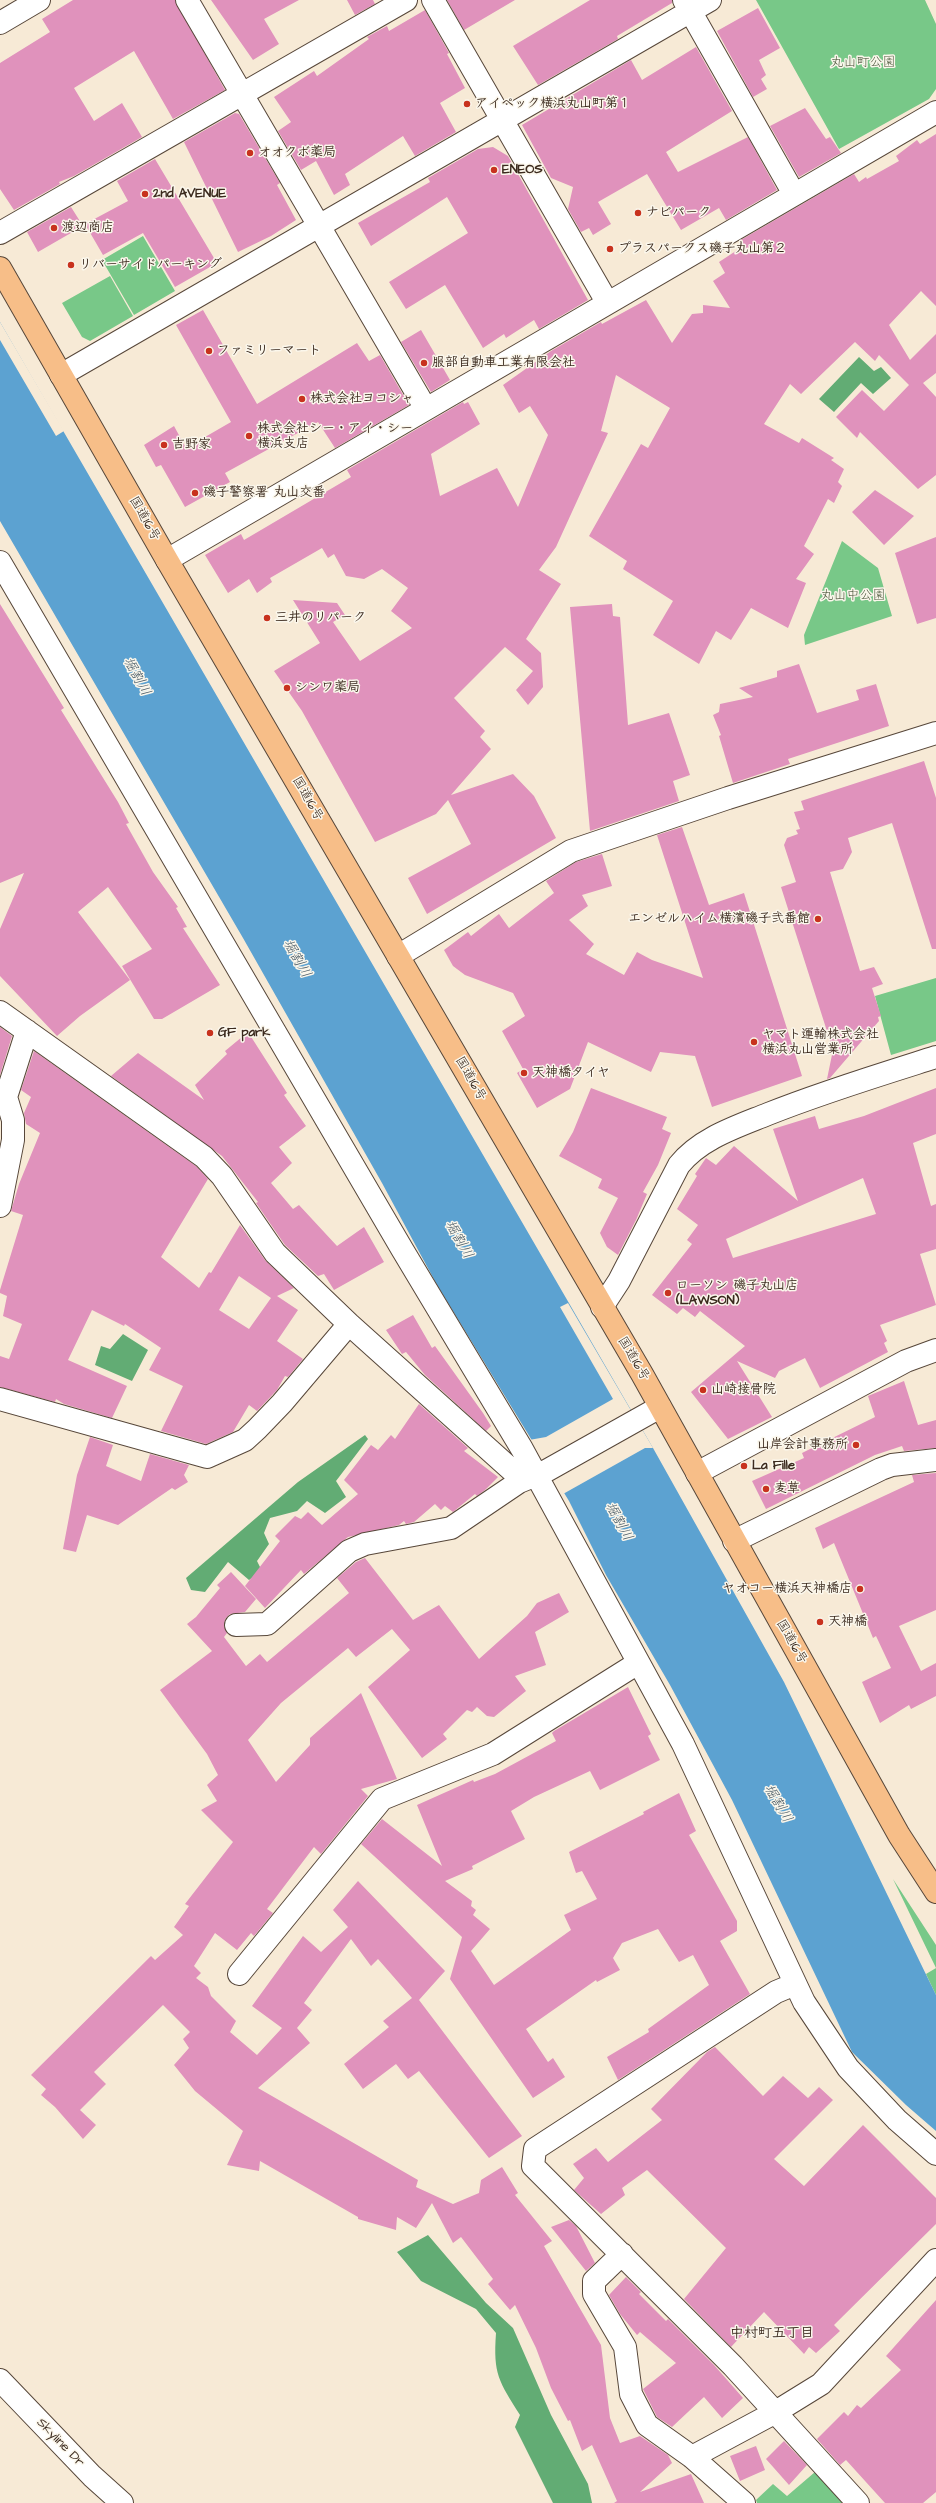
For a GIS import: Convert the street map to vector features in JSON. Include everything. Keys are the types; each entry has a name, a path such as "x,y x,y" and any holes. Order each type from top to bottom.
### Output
{"highway":[{"name":"国道16号","path":"0,268 167,560 660,1407 899,1834 936,1892"}],"street":[{"path":"0,23 39,0"},
{"path":"187,0 426,409"},
{"path":"0,233 406,0"},
{"path":"433,0 607,302"},
{"path":"61,375 503,120 687,6 710,0"},
{"path":"687,6 794,194"},
{"path":"167,560 607,302 936,112"},
{"path":"0,562 398,1242 490,1394 540,1473 638,1663 683,1744 795,1984 848,2068 897,2120 936,2154"},
{"path":"398,956 571,851 728,798 936,733"},
{"path":"0,1012 204,1157 222,1176 275,1253 349,1324 516,1473 540,1473"},
{"path":"0,1206 13,1140 13,1120 6,1097 28,1031"},
{"path":"602,1307 619,1281 679,1165 689,1153 711,1138 822,1093 936,1057"},
{"path":"0,1399 207,1457 244,1440 257,1429 282,1403 349,1324"},
{"path":"697,1473 906,1361 936,1350"},
{"path":"236,1624 267,1624 349,1551 365,1544 451,1528 492,1499 660,1407"},
{"path":"734,1541 881,1469 892,1465 936,1460"},
{"path":"239,1974 382,1799 493,1754 638,1663"},
{"path":"795,1984 776,1992 535,2149 533,2166 733,2366 774,2413 858,2503"},
{"path":"622,2254 594,2281 594,2294 625,2347 631,2394 647,2425 692,2457 744,2503"},
{"path":"692,2457 774,2413 821,2384 936,2260"},
{"name":"Skyline Dr","path":"0,2380 92,2476 122,2503"}],"green space":[{"name":"丸山町公園","path":"756,0 925,0 936,24 936,89 929,99 839,149"},
{"path":"143,236 175,291 134,315 102,260"},
{"path":"110,276 133,316 90,341 82,337 62,303"},
{"path":"859,357 874,371 881,367 891,378 873,394 861,383 834,412 819,399"},
{"name":"丸山中公園","path":"842,541 878,568 892,616 805,645 804,635"},
{"path":"936,978 936,1041 891,1055 875,996"},
{"path":"123,1334 148,1350 132,1381 95,1365 101,1346 110,1349"},
{"path":"365,1435 368,1439 336,1481 346,1497 325,1513 307,1501 297,1511 270,1518 264,1533 269,1544 257,1561 262,1571 249,1580 228,1562 205,1592 191,1590 186,1578 298,1482"},
{"path":"893,1879 936,1945 936,1968"},
{"path":"936,1968 936,1995 926,1974"},
{"path":"428,2235 486,2303 513,2328 551,2415 588,2484 592,2503 553,2503 515,2427 520,2415 502,2385 499,2377 495,2347 496,2333 476,2309 421,2281 397,2252"},
{"path":"815,2472 845,2503 757,2503 756,2500 773,2484 787,2496"}],"water":[{"name":"堀割川","path":"0,322 653,1448 784,1682 936,1995 936,2131 906,2105 852,2052 732,1800 670,1685 606,1575 569,1501 437,1285 382,1183 243,938 0,521"}],"pier":[{"path":"0,322 64,431 56,436 0,340"},
{"path":"568,1303 653,1448 645,1448 563,1494 529,1440 546,1437 613,1399 560,1307"}],"building":[{"path":"73,0 175,0 225,90 173,119 134,51 74,88 94,121 122,103 142,137 74,176 59,182 60,184 14,210 0,189 0,63 50,32 42,19"},
{"path":"211,0 299,0 264,19 279,44 253,60"},
{"path":"347,0 373,0 375,4 355,15"},
{"path":"447,0 515,0 464,30"},
{"path":"590,0 672,0 672,3 617,36 618,39 538,85 513,46"},
{"path":"758,8 780,48 759,60 766,75 761,79 767,89 753,97 717,31"},
{"path":"425,10 449,53 447,54 465,88 440,103 456,132 415,156 403,136 345,174 350,185 334,195 316,161 301,170 278,131 291,122 274,97 314,71 317,76 369,39 367,37 387,26 389,31"},
{"path":"696,47 732,111 666,152 678,172 748,137 777,190 726,220 719,208 681,230 647,174 598,202 611,224 593,235 589,228 581,232 568,209 573,187 551,178 522,125 631,60 642,80"},
{"path":"805,108 826,139 830,137 841,153 799,177 770,126"},
{"path":"235,113 239,114 280,183 277,185 296,220 271,236 238,252 184,142"},
{"path":"936,134 936,306 921,291 889,325 910,360 936,334 936,373 923,383 936,397 936,475 918,489 860,432 857,438 836,417 862,390 884,411 909,385 879,355 875,361 855,342 801,394 790,384 764,424 799,443 802,438 834,458 831,460 844,469 838,482 842,486 834,503 828,499 804,546 814,554 796,579 806,583 788,628 751,608 731,640 716,631 699,664 653,635 673,601 623,569 627,561 589,536 641,444 648,448 670,408 616,375 601,431 608,433 556,547 539,570 561,584 526,639 541,653 543,687 528,705 516,690 533,671 505,647 454,698 485,731 480,737 491,749 451,795 513,774 534,796 556,838 427,914 408,878 471,844 448,800 436,814 375,842 302,711 274,671 320,643 293,600 337,603 345,615 333,622 360,661 412,628 391,611 408,588 382,569 364,579 346,576 334,554 328,558 322,548 270,578 272,582 257,593 249,579 228,593 205,555 241,534 244,540 351,477 347,470 463,402 464,404 468,402 480,424 431,454 440,496 497,468 518,507 548,435 530,406 519,413 503,385 551,351 601,322 602,324 646,300 672,343 692,314 703,313 703,305 730,308 713,281 725,273 719,262 742,247 739,241 854,174 859,182 866,177 867,179 899,161 896,156 917,140 920,144"},
{"path":"493,147 508,156 588,300 539,329 534,320 506,338 504,334 483,348 445,285 406,309 389,282 468,233 447,197 371,246 358,223 430,182 428,178 478,149"},
{"path":"155,159 217,263 175,287 143,233 103,255 85,224 128,201 117,181"},
{"name":"渡辺商店","path":"71,207 83,226 38,252 27,232"},
{"path":"203,310 257,404 357,343 369,361 380,355 409,405 335,448 318,422 225,473 230,482 185,507 161,465 156,467 144,445 174,426 186,448 231,422 176,325"},
{"name":"服部自動車工業有限会社","path":"421,330 450,380 431,392 401,342"},
{"path":"875,490 914,516 884,545 852,512"},
{"path":"936,537 936,618 917,624 895,553"},
{"path":"0,604 64,708 61,710 118,802 129,823 126,824 153,872 178,907 176,908 187,927 183,928 220,985 162,1019 154,1019 122,966 152,949 108,887 78,912 130,980 80,1016 57,1036 0,976 0,929 24,873 0,883"},
{"path":"612,604 613,616 620,617 628,725 669,713 690,775 673,781 679,801 590,831 570,607"},
{"path":"799,664 817,713 859,700 856,690 876,684 889,726 788,759 790,764 733,783 719,736 721,735 713,715 719,712 720,704 753,697 739,688 777,677 777,671"},
{"name":"エンゼルハイム横濱磯子弐番館","path":"924,761 936,798 936,949 932,949 892,823 848,838 852,852 843,869 830,872 860,971 874,967 883,984 872,988 881,1016 878,1017 879,1021 830,1078 827,1079 833,1050 781,887 796,882 784,845 787,838 798,834 796,830 800,829 794,812 804,810 801,801"},
{"path":"682,827 709,905 744,893 802,1076 712,1107 695,1056 660,1052 651,1072 588,1042 570,1089 537,1108 517,1073 523,1069 502,1031 525,1016 513,993 465,975 453,966 444,950 468,932 471,936 499,914 509,928 554,893 546,881 576,862 602,854 612,886 582,895 588,906 569,920 594,944 586,954 624,975 637,952 652,960 703,978 657,835"},
{"path":"0,1027 12,1036 0,1075"},
{"path":"248,1032 287,1093 284,1095 306,1126 279,1147 292,1163 271,1183 293,1209 299,1205 337,1246 364,1227 384,1262 334,1290 324,1274 318,1276 285,1245 256,1203 258,1202 222,1156 111,1076 138,1053 204,1100 195,1085 227,1054 225,1051"},
{"path":"34,1051 196,1166 208,1179 161,1257 199,1288 209,1272 211,1273 240,1225 265,1260 294,1288 277,1296 298,1310 277,1341 303,1359 288,1377 285,1376 277,1390 257,1411 249,1405 233,1432 206,1444 161,1431 183,1386 149,1370 161,1348 125,1324 124,1326 92,1310 68,1360 127,1386 112,1418 64,1404 56,1399 55,1402 0,1387 0,1356 9,1359 22,1324 3,1316 7,1296 0,1293 23,1215 11,1211 19,1184 40,1133 26,1124 24,1113 31,1097 21,1090","holes":["239,1276 271,1298 249,1329 219,1310"]},
{"path":"591,1088 667,1117 662,1129 671,1133 658,1165 643,1192 647,1194 636,1220 618,1255 607,1247 600,1233 618,1198 598,1188 602,1179 559,1156 573,1132"},
{"path":"936,1088 936,1134 913,1143 931,1206 936,1204 936,1249 920,1254 936,1305 880,1325 887,1341 884,1343 888,1352 820,1388 805,1358 779,1371 775,1378 737,1361 772,1417 728,1439 691,1392 745,1346 700,1311 695,1317 683,1308 677,1314 652,1295 692,1244 687,1240 698,1225 677,1209 697,1176 695,1174 706,1158 716,1165 734,1146 798,1201 773,1129 815,1116 819,1129 864,1116","holes":["863,1178 876,1214 733,1258 726,1239"]},
{"path":"413,1315 432,1348 435,1346 483,1413 491,1426 486,1431 425,1375 406,1352 402,1354 386,1330"},
{"path":"904,1381 918,1425 936,1420 936,1448 904,1451 902,1446 875,1455 766,1509 752,1481 804,1458 802,1453 875,1417 868,1396"},
{"path":"419,1404 468,1448 464,1451 498,1477 485,1490 477,1496 475,1494 453,1512 445,1506 441,1510 435,1504 414,1522 406,1524 404,1521 399,1525 348,1537 304,1574 301,1570 265,1608 245,1586 280,1541 275,1536 295,1516 301,1519 308,1512 322,1525 358,1494 344,1480 371,1445 378,1450 391,1435 395,1439"},
{"path":"90,1437 113,1445 106,1466 141,1481 150,1454 189,1465 184,1475 188,1482 175,1490 172,1488 118,1525 87,1515 76,1552 63,1549 77,1475"},
{"path":"936,1473 936,1610 899,1626 921,1671 936,1663 936,1696 911,1709 909,1705 880,1723 862,1682 891,1668 876,1636 873,1638 834,1543 823,1549 815,1528 914,1482 912,1475"},
{"path":"365,1558 413,1620 439,1605 479,1659 527,1616 537,1603 559,1593 569,1612 535,1632 546,1665 515,1676 526,1691 494,1717 487,1716 477,1707 472,1712 467,1710 443,1734 447,1739 422,1758 368,1687 410,1650 392,1629 356,1657 348,1648 281,1703 248,1740 276,1782 310,1745 310,1738 361,1693 397,1779 361,1789 368,1796 321,1854 314,1847 267,1909 273,1913 254,1936 251,1933 237,1950 215,1933 194,1966 201,1973 196,1978 208,1987 211,1996 236,2021 230,2032 257,2055 282,2028 252,2006 303,1936 321,1952 348,1927 333,1910 358,1881 445,1971 419,2000 522,2136 489,2158 419,2071 408,2079 396,2064 363,2089 344,2064 389,2027 383,2021 412,1998 378,1959 371,1966 351,1939 304,2003 312,2010 297,2028 310,2043 258,2088 418,2180 416,2187 453,2204 479,2193 481,2180 502,2167 518,2193 515,2195 552,2241 544,2246 601,2345 610,2418 620,2443 640,2436 668,2455 672,2463 640,2492 691,2474 704,2503 614,2503 617,2501 592,2445 582,2451 570,2420 568,2421 551,2388 536,2348 515,2305 510,2310 488,2284 493,2279 461,2237 453,2243 432,2203 416,2228 397,2217 396,2230 358,2219 358,2217 260,2161 259,2171 227,2165 243,2131 195,2091 174,2065 189,2048 183,2039 190,2032 163,2005 94,2072 106,2084 80,2110 96,2125 83,2139 55,2107 41,2095 46,2089 31,2075 151,1956 155,1960 183,1935 174,1927 189,1906 185,1904 233,1842 201,1810 217,1801 207,1785 218,1775 207,1754 160,1690 212,1651 187,1624 196,1617 220,1588 217,1585 231,1572 256,1599 245,1612 230,1614 225,1619 224,1626 227,1633 224,1637 246,1666 260,1654 267,1662 349,1593 337,1578 356,1562"},
{"path":"628,1687 651,1734 648,1736 660,1760 600,1790 590,1771 534,1797 511,1811 525,1839 472,1866 473,1869 445,1881 472,1901 471,1906 476,1910 473,1915 490,1929 471,1951 494,1985 571,1930 564,1915 597,1899 582,1871 576,1873 569,1852 644,1814 643,1812 679,1793 696,1831 689,1835 737,1921 737,1931 720,1941 750,1994 618,2080 607,2057 649,2032 648,2029 709,1985 693,1955 679,1962 658,1929 622,1943 613,1958 620,1970 597,1982 596,1980 526,2029 548,2062 553,2058 565,2077 533,2098 450,1979 462,1937 361,1844 382,1819 442,1866 417,1805 473,1780 474,1782 495,1774 556,1741 552,1733 554,1731"},
{"path":"715,2047 763,2096 783,2076 808,2098 819,2087 833,2100 774,2159 804,2186 863,2125 936,2198 936,2224 834,2325 840,2331 816,2353 809,2347 804,2354 764,2312 731,2347 684,2299 726,2248 647,2170 622,2188 625,2195 601,2214 574,2190 584,2178 573,2164 596,2148 608,2162 662,2120 651,2109 707,2052"},
{"path":"569,2220 576,2226 595,2263 586,2271 551,2227"},
{"path":"626,2277 641,2292 639,2294 666,2321 668,2319 714,2365 743,2398 722,2418 704,2397 672,2427 657,2417 643,2389 676,2363 640,2332 637,2335 620,2314 609,2295"},
{"path":"936,2300 936,2492 923,2503 885,2503 846,2460 840,2465 817,2439 844,2412 848,2416 857,2405 861,2408 901,2370 886,2356"},
{"path":"784,2441 807,2465 789,2485 766,2459"},
{"path":"756,2446 765,2470 740,2481 730,2456"}],"place":[{"name":"アイペック横浜丸山町第１","path":"467,104"},
{"name":"オオクボ薬局","path":"250,153"},
{"name":"ENEOS","path":"494,170"},
{"name":"2nd AVENUE","path":"145,194"},
{"name":"ナビパーク","path":"638,213"},
{"name":"渡辺商店","path":"54,228"},
{"name":"プラスパークス磯子丸山第２","path":"610,249"},
{"name":"リバーサイドパーキング","path":"71,265"},
{"name":"ファミリーマート","path":"209,351"},
{"name":"服部自動車工業有限会社","path":"424,363"},
{"name":"株式会社ヨコシャ","path":"302,399"},
{"name":"株式会社シー・アイ・シー 横浜支店","path":"249,436"},
{"name":"吉野家","path":"164,445"},
{"name":"磯子警察署 丸山交番","path":"195,493"},
{"name":"三井のリパーク","path":"267,618"},
{"name":"シンワ薬局","path":"287,688"},
{"name":"エンゼルハイム横濱磯子弐番館","path":"818,919"},
{"name":"GF park","path":"210,1033"},
{"name":"ヤマト運輸株式会社 横浜丸山営業所","path":"754,1042"},
{"name":"天神橋タイヤ","path":"524,1073"},
{"name":"ローソン 磯子丸山店 (LAWSON)","path":"668,1293"},
{"name":"山崎接骨院","path":"703,1390"},
{"name":"山岸会計事務所","path":"856,1445"},
{"name":"La Fille","path":"744,1466"},
{"name":"麦草","path":"766,1489"},
{"name":"ヤオコー横浜天神橋店","path":"860,1589"},
{"name":"天神橋","path":"820,1622"}],"district":[{"name":"中村町五丁目","path":"772,2334"}]}
